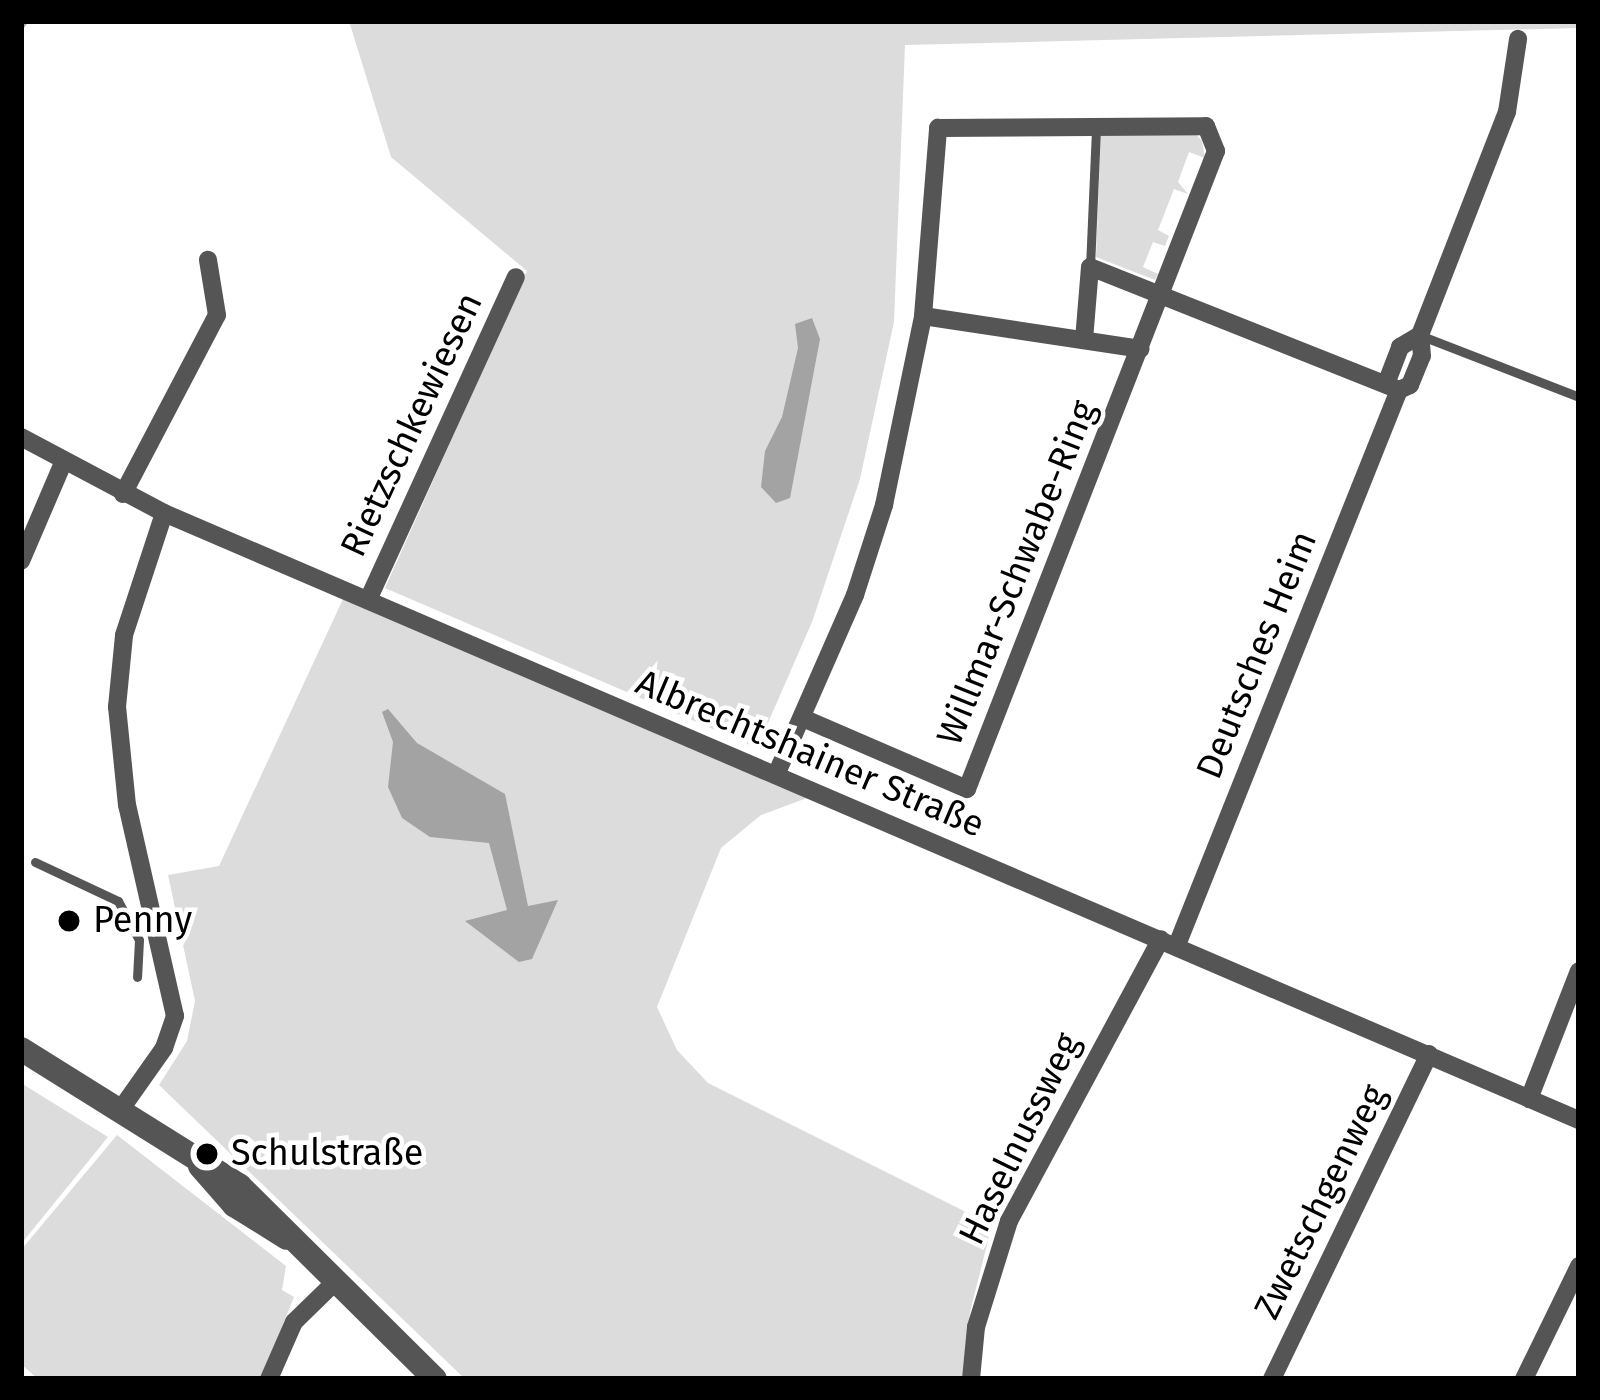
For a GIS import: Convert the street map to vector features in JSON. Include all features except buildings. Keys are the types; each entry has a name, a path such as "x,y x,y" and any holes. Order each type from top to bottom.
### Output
{"street":[{"name":"Deutsches Heim","path":"1169,942 1393,387 1410,385 1420,335 1507,112 1518,39"},
{"name":"Willmar-Schwabe-Ring","path":"776,775 803,718 884,505 923,316 938,128 1192,122 1216,137 1163,294 967,789 803,718"},
{"path":"123,494 217,315 208,260"},
{"path":"1084,340 1090,267 1393,387"},
{"name":"Rietzschkewiesen","path":"368,600 516,277"},
{"path":"923,316 1141,349"},
{"name":"Albrechtshainer Straße","path":"21,437 164,513 1579,1120"},
{"path":"21,561 63,463"},
{"path":"121,1109 164,1048 175,1016 127,805 117,706 124,635 164,513"},
{"name":"Haselnussweg","path":"971,1379 976,1327 1010,1221 1169,942"},
{"path":"1529,1099 1579,971"},
{"path":"21,1049 121,1109 200,1166 234,1205 289,1239 435,1379"},
{"name":"Zwetschgenweg","path":"1272,1379 1429,1054"},
{"path":"1524,1379 1579,1266"},
{"path":"269,1379 294,1322 334,1283"}],"lane":[{"path":"1090,267 1096,122"},
{"path":"1420,335 1579,397"},
{"path":"35,862 118,901 139,940 136,977"}],"shaded area":[{"path":"349,21 1579,21 1579,28 905,45 894,322 860,479 812,622 757,748 385,588 527,271 391,157"},
{"path":"1101,133 1195,133 1202,141 1205,158 1189,152 1178,182 1188,194 1174,189 1158,230 1169,236 1165,246 1153,242 1143,267 1158,274 1155,280 1096,257"},
{"path":"812,318 820,339 790,498 776,503 761,487 765,451 782,417 798,348 795,324"},
{"path":"343,599 807,798 761,815 721,848 657,1007 677,1050 708,1083 992,1225 970,1312 964,1379 465,1379 159,1085 187,1041 195,1001 168,875 219,866"},
{"path":"388,709 417,743 505,794 528,906 558,900 532,959 519,962 465,921 507,910 489,843 430,837 402,818 388,787 393,742 382,712"},
{"path":"21,1083 108,1137 21,1244"},
{"path":"117,1135 286,1266 282,1290 294,1297 261,1379 38,1379 21,1364 21,1250"}],"waterway":[{"path":"21,27 25,21"}],"place":[{"name":"Penny","path":"69,921"},
{"name":"Schulstraße","path":"207,1154"}]}
